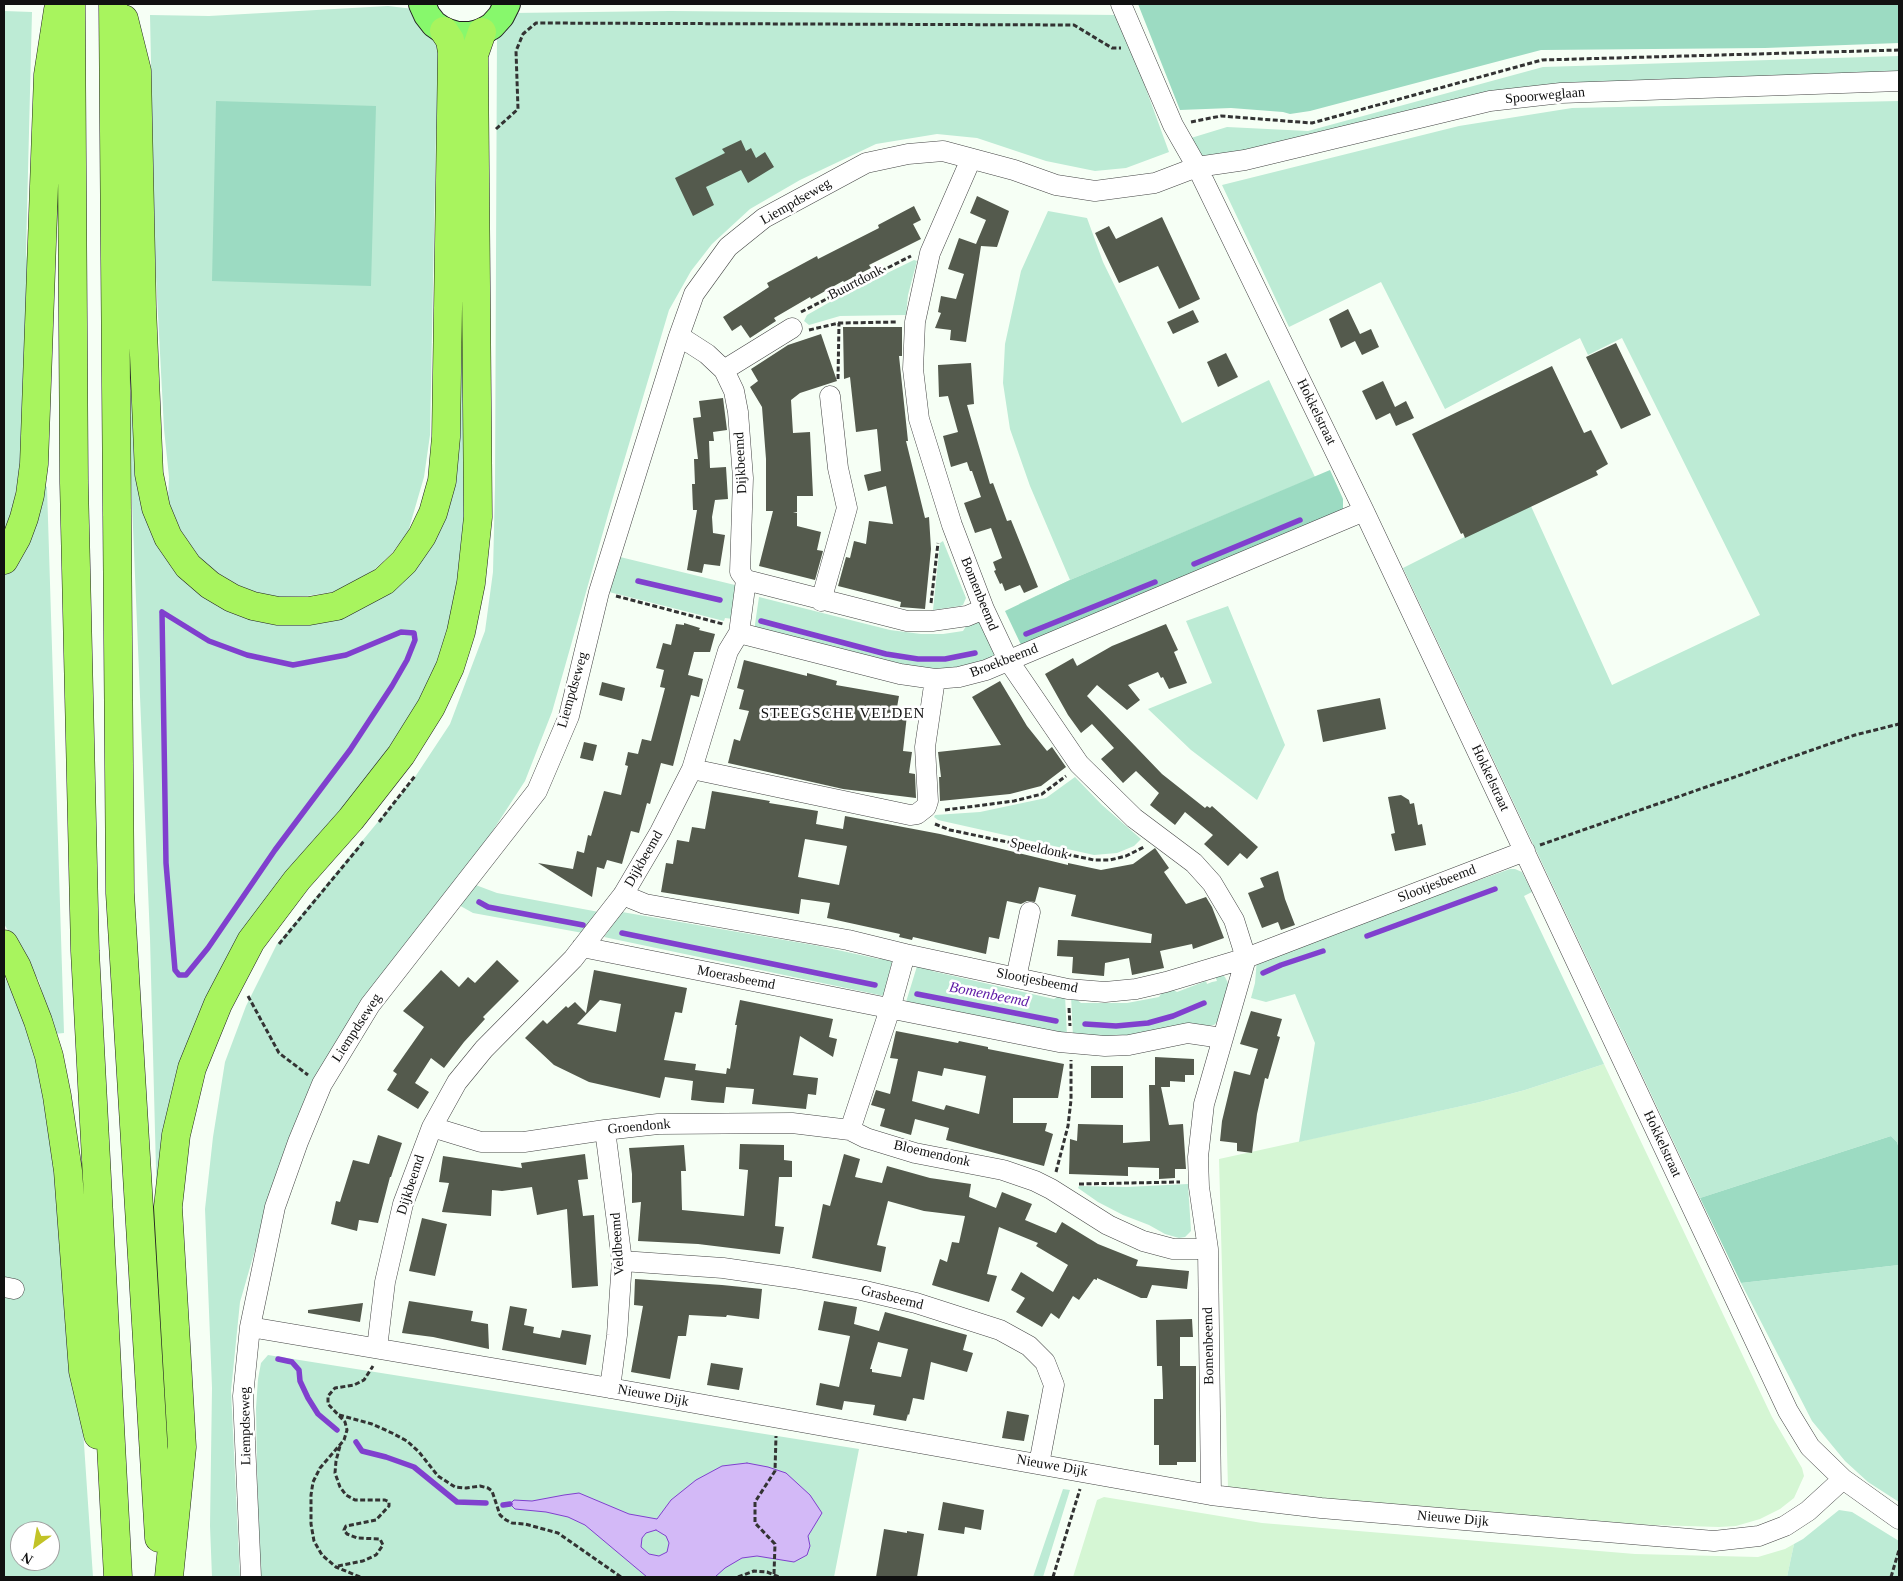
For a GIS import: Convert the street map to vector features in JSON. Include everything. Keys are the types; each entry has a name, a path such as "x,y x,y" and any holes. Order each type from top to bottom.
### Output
{"highway":[{"path":"4,560 17,537 24,518 30,495 34,464 48,75 59,4"},
{"path":"71,4 74,483 85,951 118,1577"},
{"path":"113,4 120,893 162,1577"},
{"path":"120,4 136,71 148,464 156,508 168,537 188,566 210,585 232,598 253,606 278,611 309,611 337,606 384,582 404,562 422,536 433,513 442,481 446,438 452,52 450,40 444,31"},
{"path":"169,1577 182,1447 168,1206 176,1135 192,1068 218,1004 251,941 296,880 351,818 400,755 431,707 450,667 461,632 471,583 478,518 474,55 482,32"},
{"path":"4,944 17,967 38,1020 49,1056 57,1096 68,1170 83,1371 115,1509"}],"main road":[{"path":"421,4 434,24 444,31 463,35 482,32 492,26 508,5"}],"street":[{"name":"Hokkelstraat","path":"1121,4 1173,125 1198,167 1364,512 1788,1411 1810,1447 1843,1479 1899,1519"},
{"name":"Spoorweglaan","path":"1198,167 1245,160 1490,101 1561,93 1899,81"},
{"name":"Liempdseweg","path":"251,1577 243,1396 250,1327 275,1207 298,1142 322,1084 370,1005 537,791 569,716 599,592 679,336 694,294 728,248 764,218 866,163 908,154 943,151 1014,170 1056,185 1094,190 1155,182 1198,167"},
{"name":"Bomenbeemd","path":"971,159 930,253 915,322 913,369 919,419 952,525 984,609 1008,660 1079,764 1134,818 1194,864 1212,883 1234,920 1246,958 1204,1104 1198,1157 1198,1181 1208,1249 1211,1495"},
{"path":"724,370 792,328"},
{"name":"Dijkbeemd","path":"376,1348 385,1282 403,1204 432,1127 456,1082 484,1048 573,959 623,895 660,832 692,769 728,651 739,633 746,580 740,572 743,478 738,412 734,391 724,370 706,354 679,336"},
{"path":"821,600 847,508 838,468 830,396"},
{"name":"Broekbeemd","path":"739,633 900,674 935,679 959,677 977,673 1364,512"},
{"path":"746,580 907,621 929,621 967,616 984,609"},
{"path":"692,769 910,815 921,812 928,801 925,747 935,679"},
{"name":"Slootjesbeemd","path":"623,895 645,904 848,940 1068,990 1105,992 1136,989 1166,982 1246,958 1524,851"},
{"path":"1016,978 1030,912"},
{"name":"Moerasbeemd","path":"582,947 890,1008"},
{"path":"850,1130 890,1008 905,954"},
{"path":"890,1008 1070,1043 1105,1046 1129,1045 1188,1033 1222,1038"},
{"name":"Groendonk","path":"432,1127 480,1142 524,1142 658,1124 721,1122 792,1123 850,1130"},
{"name":"Veldbeemd","path":"605,1130 622,1261 617,1335 610,1388"},
{"name":"Bloemendonk","path":"850,1130 866,1138 915,1153 1003,1170 1051,1189 1108,1225 1143,1241 1173,1249 1208,1249"},
{"name":"Grasbeemd","path":"622,1261 723,1268 861,1290 916,1303 1000,1330 1029,1346 1045,1362 1054,1385 1039,1464"},
{"name":"Nieuwe Dijk","path":"250,1327 610,1388 1211,1495 1321,1508 1714,1541 1759,1536 1785,1526 1808,1511 1843,1479"}],"path":[{"path":"494,131 518,109 516,51 523,34 536,23 1074,26 1112,48 1123,48 1138,42"},
{"name":"Buurtdonk","path":"915,322 839,322 812,331 792,328 801,312 908,256 930,253"},
{"path":"830,396 838,382 839,322"},
{"path":"929,621 938,537 952,525"},
{"path":"599,592 724,624 739,633"},
{"path":"1524,851 1855,735 1899,724"},
{"path":"921,812 969,808 1014,801 1042,794 1079,764"},
{"path":"377,826 418,772"},
{"name":"Speeldonk","path":"921,812 931,823 950,830 1094,860 1110,860 1126,856 1145,846 1156,835"},
{"path":"276,948 370,833"},
{"path":"252,989 248,997 279,1054 322,1084"},
{"path":"1068,990 1071,1100 1068,1126 1051,1189 1074,1184 1198,1181"},
{"path":"336,1567 364,1561 376,1555 383,1545 380,1539 357,1538 347,1534 344,1530 346,1526 376,1520 389,1506 389,1502 384,1500 355,1500 346,1495 340,1487 335,1473 336,1461 347,1430 346,1422 328,1404 328,1396 335,1388 354,1386 364,1380 373,1367 376,1348"},
{"path":"339,1415 372,1424 407,1442 419,1452 438,1476 455,1486 466,1488 480,1486 488,1488 492,1491 500,1515 506,1520 558,1533 621,1577"},
{"path":"341,1446 320,1468 313,1482 310,1495 311,1524 314,1541 322,1555 336,1567 360,1577"},
{"path":"774,1574 776,1564 775,1544 755,1522 755,1502 774,1471 775,1459"},
{"path":"1053,1577 1086,1472"},
{"path":"1891,1577 1899,1550"},
{"path":"738,1577 754,1572 767,1572 779,1577"}],"green space":[{"path":"1138,4 1899,4 1899,43 1765,48 1541,50 1310,111 1290,114 1231,108 1180,110"},
{"path":"388,6 414,9 439,40 444,100 436,132 430,435 424,477 408,532 392,553 374,570 333,592 307,596 279,597 257,593 238,585 216,572 198,556 180,529 168,500 169,477 164,429 155,258 150,15 209,16"},
{"path":"4,11 32,12 26,252 32,303 19,476 10,520 4,530"},
{"path":"670,11 1119,15 1169,152 1126,168 1095,171 1046,161 977,138 937,134 876,144 800,180 750,209 712,244 691,271 669,310 552,712 525,781 466,872 412,940 270,1198 240,1302 231,1391 240,1577 212,1577 210,1526 212,1388 205,1209 213,1137 225,1062 246,1006 277,944 415,777 450,724 485,631 493,572 495,485 497,32 512,13"},
{"path":"1899,56 1899,78 1560,88 1199,160 1191,138 1227,127 1308,131 1543,67"},
{"path":"459,67 473,516 452,632 422,703 211,1000 158,1247 150,938 131,479 131,387 140,480 182,572 308,619 427,540"},
{"path":"216,101 376,106 371,286 212,281"},
{"path":"1899,101 1899,1149 1897,1142 1891,1136 1700,1198 1403,568 1530,504 1612,685 1760,615 1622,338 1588,355 1580,338 1445,409 1381,282 1289,327 1222,185 1459,126 1572,108"},
{"path":"1048,211 1087,218 1103,262 1182,423 1269,380 1315,477 1070,580 1030,486 1010,429 1003,383 1005,344 1021,271"},
{"path":"914,260 917,261 908,295 906,315 840,316 809,325 804,321 807,315 844,294"},
{"path":"1330,470 1343,499 1343,512 1023,649 1005,611 1070,580"},
{"path":"42,484 47,487 64,1033 54,1034 39,981 4,924 4,575 14,564"},
{"path":"943,541 966,598 963,605 933,610 940,543"},
{"path":"616,556 739,586 733,619 725,618 724,621 605,591"},
{"path":"1070,580 1035,638 1019,604"},
{"path":"759,597 890,630 921,634 943,634 963,631 968,623 980,620 995,654 990,663 932,671 754,631"},
{"path":"1228,606 1285,745 1257,800 1191,750 1148,709 1212,683 1186,621"},
{"path":"1075,777 1102,805 1141,839 1134,846 1117,853 1094,855 938,820 934,817 935,815 980,812 1046,798"},
{"path":"1510,869 1522,872 1532,892 1524,896 1604,1064 1525,1090 1480,1102 1299,1142 1315,1043 1295,994 1266,1002 1251,998 1255,983 1257,959"},
{"path":"473,884 497,893 599,912 583,933 473,913 457,904"},
{"path":"622,912 819,946 879,959 886,955 892,962 884,996 604,937"},
{"path":"918,963 925,963 932,971 1054,999 1061,994 1065,995 1067,1036 906,1002"},
{"path":"1214,973 1219,973 1225,977 1229,985 1219,1020 1214,1025 1137,1036 1073,1037 1071,995 1081,1003 1127,1003 1159,997 1164,989 1170,988 1177,992 1206,981 1207,984 1217,981"},
{"path":"4,976 21,1010 40,1071 59,1186 80,1385 93,1577 4,1577"},
{"path":"1604,1064 1772,1417 1802,1468 1804,1476 1794,1498 1780,1509 1760,1519 1736,1526 1719,1527 1620,1524 1394,1506 1228,1488 1219,1159 1480,1102 1525,1090"},
{"path":"1891,1136 1897,1142 1899,1149 1899,1265 1741,1283 1700,1198"},
{"path":"1188,1184 1191,1231 1185,1237 1179,1238 1165,1234 1149,1225 1123,1215 1098,1202 1078,1188 1079,1186 1126,1187"},
{"path":"1899,1265 1899,1502 1868,1482 1845,1461 1812,1421 1741,1283"},
{"path":"268,1355 859,1449 834,1577 259,1577 256,1408 261,1363"},
{"path":"1063,1489 1070,1490 1043,1577 1033,1577"},
{"path":"1104,1497 1262,1523 1635,1554 1758,1557 1785,1549 1794,1544 1787,1577 1073,1577 1097,1500"},
{"path":"1839,1510 1852,1512 1899,1541 1899,1577 1787,1577 1794,1544"}],"shaded area":[{"path":"747,1463 768,1467 786,1473 810,1495 822,1513 808,1536 810,1546 807,1555 794,1562 757,1556 742,1558 725,1568 715,1577 647,1577 585,1525 568,1517 546,1512 515,1509 510,1504 514,1500 532,1501 579,1493 629,1514 657,1519 671,1500 696,1480 722,1466","holes":["656,1530 666,1536 669,1543 667,1552 659,1556 649,1554 641,1547 642,1538 646,1533"]}],"building":[{"path":"741,140 746,151 751,148 756,158 765,152 774,167 748,183 741,170 706,187 714,205 693,216 675,178 725,153 722,149"},
{"path":"977,196 1009,211 997,247 981,246 966,342 950,340 951,330 935,328 941,313 938,312 941,296 956,299 964,274 948,269 959,238 976,244 986,220 970,213"},
{"path":"914,206 921,220 913,224 921,239 869,265 871,268 811,299 810,297 774,318 776,321 750,338 741,325 732,331 723,317 769,287 767,283 817,256 818,259 879,228 878,225"},
{"path":"1162,217 1200,299 1179,309 1158,266 1119,283 1095,233 1109,226 1116,239"},
{"path":"1348,309 1360,334 1371,329 1379,347 1362,355 1355,341 1341,348 1329,319"},
{"path":"1193,310 1199,322 1173,334 1167,322"},
{"path":"843,327 902,327 902,356 899,356 908,441 906,441 925,518 929,517 931,549 925,609 900,607 901,602 838,586 846,557 850,558 854,541 866,544 869,521 893,524 886,486 868,491 864,475 881,471 877,429 856,432 850,377 844,379"},
{"path":"821,334 837,381 800,393 791,400 793,433 810,432 813,496 797,496 797,512 793,513 797,513 797,526 821,532 817,550 823,551 815,580 759,566 773,511 766,511 766,459 762,407 750,387 758,381 751,369 788,345"},
{"path":"1616,343 1651,415 1621,429 1586,357"},
{"path":"1226,353 1238,377 1218,387 1207,362"},
{"path":"971,363 974,404 967,405 990,484 993,483 1007,521 1011,520 1038,587 1024,593 1020,585 1005,591 1002,583 1000,584 994,571 996,570 993,562 1002,558 991,528 975,533 964,503 981,497 972,471 970,471 967,462 951,467 943,436 958,432 948,396 939,397 938,365"},
{"path":"1552,366 1584,433 1591,430 1608,464 1596,471 1598,475 1465,538 1463,533 1461,534 1412,434"},
{"path":"1383,381 1395,407 1406,401 1414,418 1396,426 1390,413 1376,420 1362,391"},
{"path":"723,398 727,430 713,432 714,441 709,441 710,468 726,467 728,499 715,500 712,517 713,533 725,535 720,566 704,564 702,573 687,570 697,510 693,510 692,484 695,484 694,459 698,459 693,418 701,417 699,401"},
{"path":"684,623 700,628 699,630 715,634 710,652 694,652 688,675 703,679 699,697 691,695 673,766 661,763 650,804 647,803 639,833 631,831 622,864 607,860 604,869 597,867 592,897 538,863 573,869 577,851 584,853 588,835 591,836 604,791 621,795 628,766 625,765 628,752 638,754 642,739 651,741 665,688 660,687 664,670 656,668 663,643 671,645 676,624 684,625"},
{"path":"1166,624 1178,650 1174,652 1187,683 1169,689 1158,672 1128,685 1140,700 1127,710 1097,685 1087,696 1162,774 1205,808 1212,806 1258,847 1247,859 1240,853 1228,866 1204,844 1213,835 1185,812 1175,825 1150,805 1159,793 1136,771 1123,783 1101,759 1114,748 1092,724 1081,733 1068,715 1045,674 1073,658 1077,666 1112,646"},
{"path":"744,660 807,676 807,673 837,681 836,685 899,696 896,713 907,715 903,751 912,752 909,773 915,774 916,798 843,789 728,763 734,739 740,741 749,711 739,709 744,690 737,688"},
{"path":"1000,681 1027,726 1047,751 1052,747 1066,767 1041,786 1010,794 940,801 939,777 941,777 938,752 1001,745 972,697"},
{"path":"602,682 625,688 622,701 599,695"},
{"path":"1380,698 1386,729 1323,742 1317,710"},
{"path":"584,742 597,745 593,761 580,758"},
{"path":"712,791 818,811 816,824 843,829 845,816 940,834 1068,865 1068,863 1101,870 1133,864 1155,848 1169,868 1164,872 1186,904 1206,897 1224,938 1193,949 1192,944 1160,951 1164,968 1132,975 1129,958 1105,963 1104,976 1072,973 1073,957 1057,956 1058,940 1151,943 1152,934 1071,916 1076,895 1039,887 1035,902 1027,901 1021,904 1007,901 999,939 989,937 986,954 913,937 912,940 899,937 900,934 827,918 830,903 801,899 799,914 661,892 666,863 673,864 677,840 689,842 692,827 705,829","holes":["805,839 847,846 839,885 798,877"]},
{"path":"1401,795 1409,800 1410,804 1414,803 1418,825 1422,824 1426,845 1395,851 1391,834 1395,833 1388,797"},
{"path":"1278,871 1285,899 1295,925 1281,930 1278,922 1262,928 1248,893 1264,887 1260,878"},
{"path":"497,960 519,981 483,1017 485,1019 444,1068 431,1058 415,1083 429,1092 418,1109 387,1090 397,1074 393,1071 424,1027 403,1011 441,970 459,987 468,977 475,983"},
{"path":"594,970 687,988 682,1013 675,1012 664,1060 696,1064 695,1070 726,1074 727,1068 730,1069 740,1000 833,1019 829,1037 837,1039 833,1057 800,1036 793,1075 818,1078 816,1095 808,1094 806,1109 752,1104 754,1089 726,1087 724,1103 691,1100 693,1081 665,1077 660,1098 589,1082 554,1065 525,1038 543,1020 547,1024 566,1006 568,1008 575,1002 586,1013","holes":["600,1000 621,1004 616,1032 577,1024"]},
{"path":"1251,1011 1282,1019 1277,1036 1280,1037 1268,1079 1265,1078 1257,1114 1252,1153 1237,1151 1237,1143 1220,1141 1222,1121 1234,1071 1250,1075 1258,1049 1240,1044"},
{"path":"896,1031 958,1043 959,1041 988,1047 988,1049 1064,1064 1058,1098 1013,1098 1013,1123 1047,1123 1045,1131 1053,1134 1044,1166 946,1140 949,1128 915,1119 911,1135 880,1126 885,1109 871,1105 876,1090 890,1094 898,1059 890,1058","holes":["944,1068 986,1076 979,1114 946,1105 944,1110 912,1101 918,1071 942,1076"]},
{"path":"1155,1057 1194,1059 1194,1075 1185,1075 1185,1082 1170,1081 1170,1087 1161,1087 1169,1125 1183,1124 1186,1169 1175,1169 1175,1178 1159,1179 1159,1168 1128,1167 1128,1176 1069,1174 1070,1139 1077,1141 1078,1124 1123,1125 1123,1143 1150,1141 1149,1085 1155,1085"},
{"path":"1091,1066 1123,1066 1123,1098 1091,1098"},
{"path":"378,1135 402,1143 390,1177 378,1223 359,1220 357,1231 331,1224 336,1201 340,1202 353,1160 369,1164"},
{"path":"740,1144 784,1145 784,1160 792,1161 792,1177 779,1177 775,1226 784,1227 780,1254 698,1244 638,1241 641,1202 632,1203 632,1174 629,1148 684,1145 686,1171 681,1171 682,1210 744,1216 748,1170 739,1169"},
{"path":"585,1154 588,1179 578,1180 583,1216 594,1215 598,1286 572,1288 567,1209 537,1215 532,1187 502,1191 492,1190 491,1216 442,1212 449,1183 439,1182 443,1156 522,1168 521,1163"},
{"path":"844,1154 860,1159 855,1177 882,1183 887,1166 930,1178 971,1184 969,1197 996,1208 1002,1192 1032,1204 1025,1220 1056,1233 1062,1222 1098,1244 1138,1260 1136,1266 1189,1271 1187,1289 1152,1285 1147,1298 1141,1298 1097,1278 1097,1280 1094,1279 1079,1300 1073,1296 1059,1319 1051,1313 1042,1327 1016,1312 1025,1298 1011,1290 1021,1272 1053,1292 1068,1265 1036,1246 1038,1243 999,1227 987,1274 997,1276 989,1302 932,1285 940,1259 947,1262 952,1242 959,1243 965,1216 924,1211 888,1201 877,1245 886,1247 881,1272 812,1258 823,1204 830,1206"},
{"path":"422,1218 447,1224 435,1276 409,1271"},
{"path":"635,1279 762,1289 759,1319 727,1315 726,1317 689,1315 686,1336 678,1336 670,1379 631,1372 643,1306 634,1305"},
{"path":"409,1301 473,1311 471,1321 488,1324 489,1349 433,1337 402,1333"},
{"path":"824,1301 857,1307 854,1324 879,1331 885,1312 967,1335 963,1350 973,1353 967,1372 931,1362 924,1400 913,1398 906,1421 873,1415 875,1405 844,1401 842,1410 816,1405 820,1383 839,1387 850,1336 818,1330","holes":["878,1342 908,1349 901,1377 872,1372 872,1369 870,1369"]},
{"path":"363,1303 360,1322 308,1313 308,1310"},
{"path":"510,1306 527,1309 524,1325 534,1327 533,1333 560,1338 562,1330 591,1335 586,1365 502,1350"},
{"path":"1192,1319 1193,1337 1180,1337 1180,1366 1196,1366 1196,1462 1177,1462 1177,1465 1159,1465 1159,1445 1154,1445 1154,1399 1163,1399 1163,1394 1162,1366 1157,1366 1156,1320"},
{"path":"711,1363 743,1368 739,1390 707,1385"},
{"path":"1007,1411 1029,1415 1024,1441 1002,1438"},
{"path":"943,1502 984,1510 981,1530 965,1527 964,1534 938,1530"},
{"path":"884,1529 924,1534 917,1577 876,1577"}],"waterway":[{"path":"1194,564 1300,520"},
{"path":"638,581 720,600"},
{"path":"1026,634 1155,582"},
{"path":"162,612 209,641 247,655 293,665 346,655 401,632 414,633 415,640 407,660 392,686 350,750 275,850 208,948 186,975 179,975 175,970 166,863 162,612"},
{"path":"761,621 886,654 918,659 945,659 975,653"},
{"path":"1367,936 1495,889"},
{"path":"479,902 488,907 583,925"},
{"path":"622,933 875,985"},
{"path":"1263,973 1323,951"},
{"name":"Bomenbeemd","path":"917,994 1056,1021"},
{"path":"1085,1024 1116,1026 1148,1023 1173,1016 1204,1003"},
{"path":"278,1359 292,1362 299,1370 300,1381 318,1414 337,1430"},
{"path":"356,1442 362,1451 414,1467 457,1502 486,1503"},
{"path":"503,1505 510,1504"}],"district":[{"name":"STEEGSCHE VELDEN","path":"843,714"}]}
